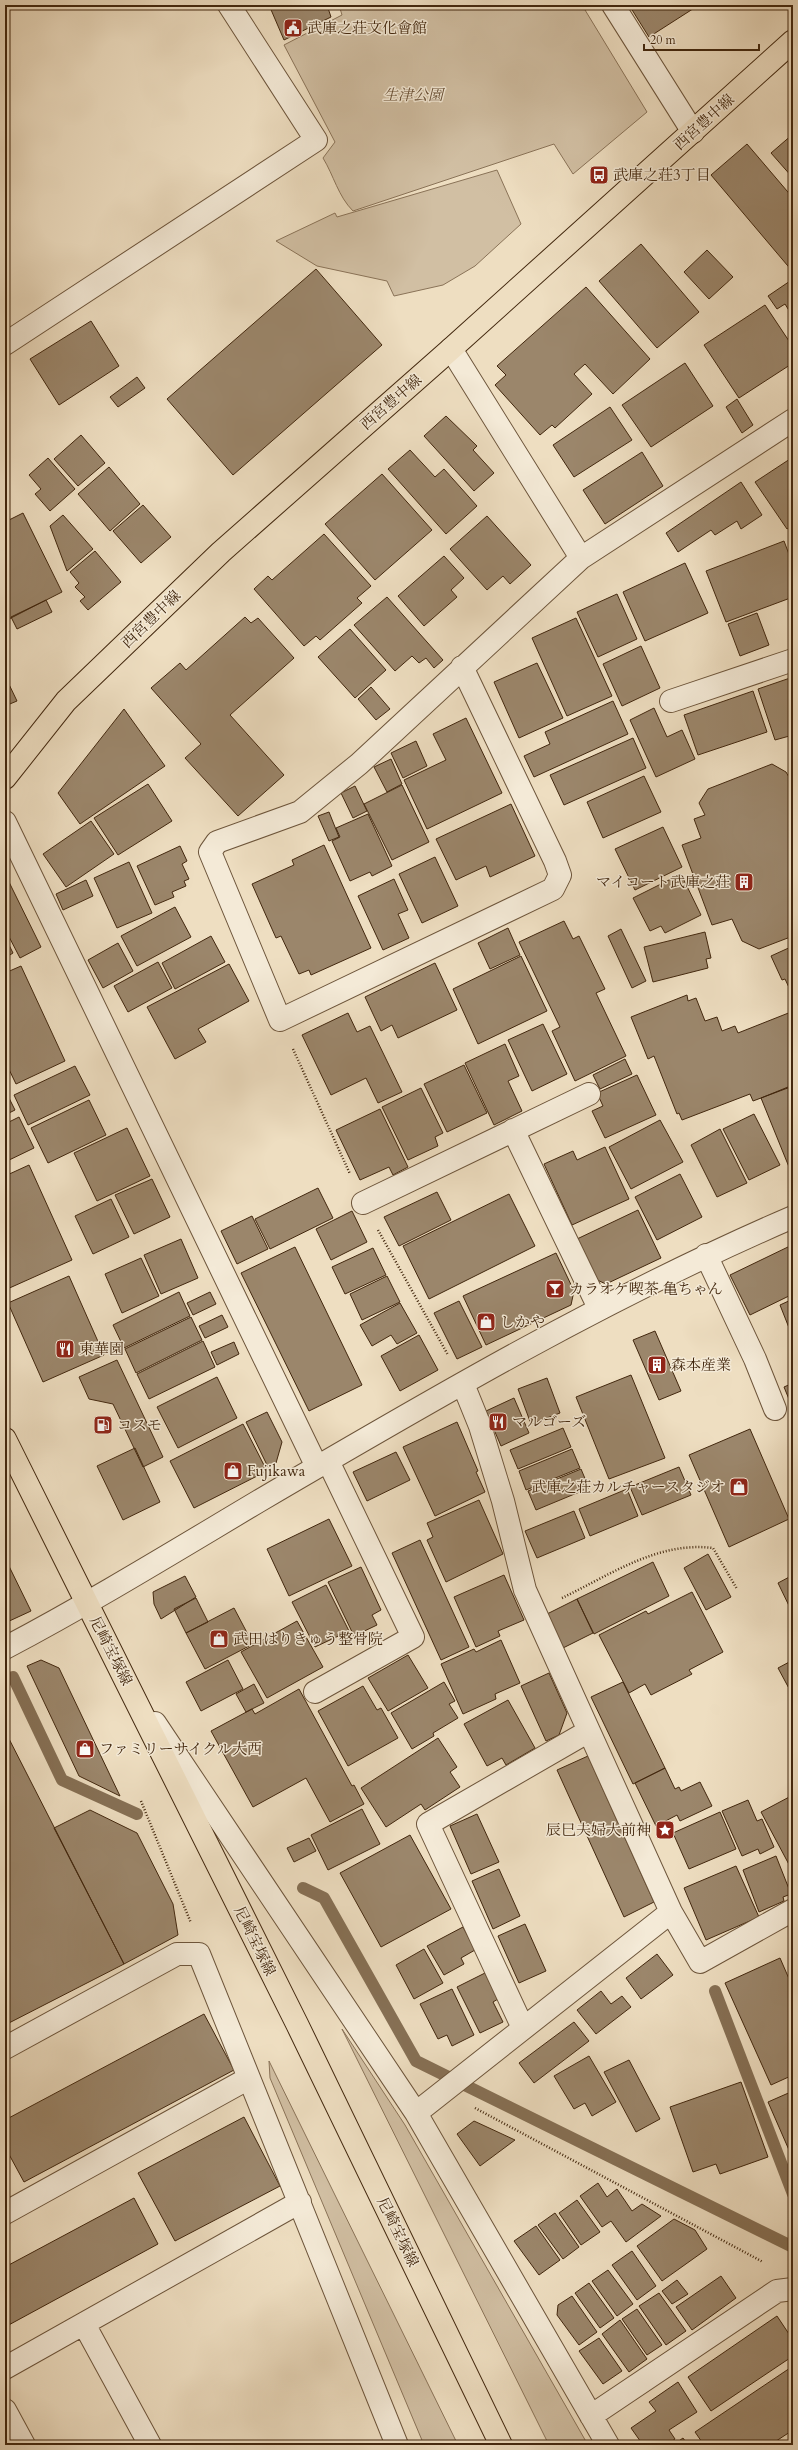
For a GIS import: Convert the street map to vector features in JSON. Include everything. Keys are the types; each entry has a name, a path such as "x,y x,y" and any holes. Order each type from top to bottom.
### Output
{"main road":[{"name":"西宮豊中線","path":"5,778 66,701 221,552 451,350 793,41"},
{"name":"尼崎宝塚線","path":"5,1439 296,2024 501,2445"}],"street":[{"path":"5,344 316,140 229,5"},
{"path":"613,5 693,132"},
{"path":"451,350 581,558"},
{"path":"462,667 555,861 560,875 553,889 280,1020 210,852 217,842 300,812 359,764 462,667 581,558 793,420"},
{"path":"671,701 793,660"},
{"path":"5,822 322,1464 413,1638 315,1692"},
{"path":"363,1203 589,1094"},
{"path":"513,1130 599,1308"},
{"path":"5,1648 87,1604 322,1464 599,1308 706,1255 793,1217"},
{"path":"706,1255 755,1359 775,1409"},
{"path":"463,1384 480,1426 503,1502 525,1590 671,1912 700,1962 793,1910"},
{"path":"130,1689 416,2113 608,2445"},
{"path":"523,2028 428,1824 590,1731"},
{"path":"416,2113 671,1912"},
{"path":"5,2048 177,1954 199,1954 397,2445"},
{"path":"5,2212 249,2078"},
{"path":"5,2368 300,2202"},
{"path":"591,2416 777,2291 793,2289"},
{"path":"84,2324 150,2445"},
{"path":"5,2410 24,2445"}],"path":[{"path":"535,1611 657,1552 694,1545 713,1548 737,1589"},
{"path":"141,1801 189,1918 199,1954"},
{"path":"439,2094 468,2104 765,2264"}],"green space":[{"name":"生津公園","path":"339,5 582,5 647,112 573,174 554,144 353,211 340,192 323,158 335,142 284,45 342,15"},
{"path":"497,170 521,224 475,266 443,285 394,296 387,281 317,266 276,241 335,213 337,217"},
{"path":"342,2029 405,2125 588,2445 549,2445"},
{"path":"269,2061 458,2445 424,2445 270,2078"}],"building":[{"name":"武庫之荘文化會館","path":"269,5 327,5 331,17 284,40"},
{"path":"629,5 699,5 649,37"},
{"path":"793,134 793,178 771,153"},
{"path":"747,144 793,198 793,272 711,175"},
{"path":"641,244 699,312 657,348 599,281"},
{"path":"707,250 733,277 709,299 684,272"},
{"path":"316,269 382,345 233,475 167,399"},
{"path":"793,279 793,317 785,304 777,309 768,296"},
{"path":"586,287 650,359 613,394 585,364 574,374 592,394 555,428 552,425 540,435 495,385 506,375 497,366"},
{"path":"765,305 793,347 793,363 739,398 704,345"},
{"path":"91,321 119,366 59,405 30,359"},
{"path":"685,363 713,406 651,447 622,405"},
{"path":"137,377 145,388 118,407 110,397"},
{"path":"737,399 753,425 742,433 726,407"},
{"path":"610,407 632,440 574,477 553,445"},
{"path":"446,416 477,446 473,450 494,473 474,491 424,436"},
{"path":"81,435 105,463 78,486 54,459"},
{"path":"410,450 435,477 444,469 477,506 446,534 388,469"},
{"path":"642,452 663,486 605,524 583,490"},
{"path":"793,457 793,525 787,529 755,482"},
{"path":"48,458 75,489 50,511 35,494 41,489 29,475"},
{"path":"109,467 140,504 110,531 78,494"},
{"path":"382,474 432,530 375,580 325,524"},
{"path":"741,482 762,515 741,529 737,521 715,535 711,530 678,552 666,533"},
{"path":"143,505 171,537 141,563 113,531"},
{"path":"23,513 62,592 5,621 5,522"},
{"path":"63,515 93,549 67,571 50,526"},
{"path":"487,516 531,565 510,584 503,576 487,590 450,549"},
{"path":"324,534 371,586 357,598 362,603 320,640 316,636 304,646 254,589 268,576 272,580"},
{"path":"784,541 793,565 793,597 726,622 706,571"},
{"path":"95,551 121,582 88,610 80,601 85,597 75,587 79,583 70,572"},
{"path":"444,556 464,578 451,590 457,597 424,626 398,596"},
{"path":"685,563 708,613 645,641 623,592"},
{"path":"617,594 637,639 598,657 577,612"},
{"path":"387,597 443,660 434,668 426,658 419,663 412,656 395,671 354,625"},
{"path":"46,600 52,612 17,629 11,617"},
{"path":"757,613 769,645 740,656 728,624"},
{"path":"245,617 251,623 258,618 294,658 230,715 284,775 238,816 185,758 201,744 151,688 180,663 186,670"},
{"path":"576,618 612,696 567,716 532,638"},
{"path":"350,629 386,670 355,698 318,657"},
{"path":"641,646 660,688 622,706 603,664"},
{"path":"537,663 563,718 519,738 494,682"},
{"path":"5,676 17,701 5,706"},
{"path":"793,677 793,735 775,740 758,689"},
{"path":"371,687 390,709 376,720 358,699"},
{"path":"753,691 767,732 698,755 684,715"},
{"path":"613,701 628,734 534,777 524,756 550,744 545,732"},
{"path":"654,708 667,737 682,730 695,759 656,777 630,720"},
{"path":"124,709 165,766 80,824 58,793"},
{"path":"466,718 502,793 427,829 404,780 446,760 433,734"},
{"path":"633,738 646,768 564,805 550,775"},
{"path":"416,741 427,766 403,778 391,753"},
{"path":"391,759 402,784 387,792 374,767"},
{"name":"マイコート武庫之荘","path":"772,764 786,772 793,784 793,936 759,949 742,941 732,919 712,925 682,845 701,838 694,819 705,815 699,803 708,789"},
{"path":"644,776 661,812 603,838 587,802"},
{"path":"148,784 172,821 118,855 94,818"},
{"path":"402,785 429,842 392,860 364,804"},
{"path":"355,786 367,811 353,818 341,793"},
{"path":"511,804 535,856 490,877 486,866 456,880 436,839"},
{"path":"329,812 339,837 329,841 318,816"},
{"path":"368,814 392,866 372,876 370,872 350,881 332,841 340,837 336,828"},
{"path":"91,821 114,854 66,887 43,854"},
{"path":"663,827 682,867 635,890 615,849"},
{"path":"324,845 371,948 311,975 309,970 299,974 281,936 276,938 252,884 294,865 292,860"},
{"path":"180,846 187,861 182,864 189,879 184,881 186,886 172,892 174,897 155,905 137,866"},
{"path":"435,857 458,906 422,923 399,874"},
{"path":"129,862 152,913 117,928 94,878"},
{"path":"681,874 701,915 665,933 661,926 650,931 633,898"},
{"path":"394,879 408,910 398,914 409,938 383,950 358,896"},
{"path":"86,880 93,896 63,910 56,894"},
{"path":"9,882 41,947 20,958 5,929 5,884"},
{"path":"175,907 191,937 137,966 121,936"},
{"path":"564,921 573,939 579,936 605,989 596,993 626,1056 575,1081 552,1031 560,1027 519,942"},
{"path":"508,928 520,955 490,969 478,943"},
{"path":"621,929 646,981 632,988 608,936"},
{"path":"705,932 711,958 706,959 708,968 653,982 644,947"},
{"path":"211,936 225,962 175,989 162,963"},
{"path":"5,937 13,953 5,958"},
{"path":"118,943 133,971 103,988 88,960"},
{"path":"793,946 793,996 785,979 782,980 771,956"},
{"path":"521,956 547,1011 478,1044 453,989"},
{"path":"158,962 172,988 128,1012 114,986"},
{"path":"435,963 457,1010 398,1038 392,1025 381,1031 365,997"},
{"path":"229,964 249,1001 198,1029 206,1042 175,1059 147,1007"},
{"path":"21,966 65,1061 16,1084 5,1061 5,973"},
{"path":"687,995 688,1001 696,998 705,1021 717,1017 722,1031 735,1026 738,1033 791,1012 793,1070 790,1071 793,1086 753,1101 750,1094 682,1120 679,1113 677,1114 654,1056 648,1059 631,1017"},
{"path":"348,1013 357,1032 370,1026 402,1092 378,1103 366,1078 331,1095 302,1035"},
{"path":"543,1024 567,1074 532,1091 508,1040"},
{"path":"505,1044 519,1076 508,1081 522,1111 494,1125 465,1063"},
{"path":"625,1059 632,1074 600,1089 593,1075"},
{"path":"464,1065 487,1113 447,1132 424,1084"},
{"path":"75,1066 90,1095 28,1125 14,1095"},
{"path":"637,1075 656,1115 605,1138 592,1111 603,1106 597,1093"},
{"path":"793,1085 793,1166 789,1167 761,1098"},
{"path":"421,1088 443,1133 435,1137 438,1146 408,1160 382,1107"},
{"path":"5,1090 15,1110 5,1115"},
{"path":"89,1100 106,1135 48,1163 31,1128"},
{"path":"380,1109 408,1167 393,1175 389,1167 360,1180 336,1130"},
{"path":"754,1114 780,1165 749,1180 723,1129"},
{"path":"19,1117 34,1148 5,1162 5,1124"},
{"path":"660,1120 683,1162 631,1189 609,1147"},
{"path":"127,1128 150,1176 97,1201 74,1153"},
{"path":"720,1129 747,1183 717,1197 691,1145"},
{"path":"605,1147 629,1199 572,1225 544,1164 573,1151 577,1160"},
{"path":"29,1165 72,1260 5,1290 5,1176"},
{"path":"680,1174 702,1217 657,1240 635,1197"},
{"path":"152,1179 170,1217 134,1234 115,1195"},
{"path":"318,1188 333,1218 270,1249 255,1219"},
{"path":"437,1192 451,1220 399,1246 384,1217"},
{"path":"509,1194 535,1246 429,1299 403,1246"},
{"path":"111,1199 129,1237 93,1254 75,1216"},
{"path":"638,1210 661,1258 606,1284 597,1280 577,1239"},
{"path":"352,1211 367,1242 331,1260 316,1229"},
{"path":"252,1216 268,1249 237,1264 221,1231"},
{"path":"181,1239 198,1278 161,1294 144,1255"},
{"path":"790,1246 793,1253 793,1294 750,1315 730,1275"},
{"path":"295,1247 362,1385 309,1411 241,1273"},
{"path":"373,1248 386,1275 345,1294 332,1267"},
{"path":"556,1253 574,1291 571,1305 486,1345 463,1296"},
{"path":"141,1258 159,1296 122,1313 105,1274"},
{"path":"69,1276 104,1355 43,1382 8,1303"},
{"path":"387,1276 400,1302 362,1320 350,1294"},
{"path":"179,1292 190,1316 124,1348 113,1325"},
{"path":"210,1292 216,1304 193,1315 187,1303"},
{"path":"793,1299 793,1338 780,1305"},
{"path":"459,1301 482,1347 457,1359 434,1313"},
{"path":"400,1303 417,1333 397,1344 391,1335 372,1346 360,1325"},
{"path":"222,1315 228,1327 205,1338 199,1326"},
{"path":"191,1317 202,1340 136,1373 125,1349"},
{"name":"森本産業","path":"655,1331 681,1391 659,1400 633,1340"},
{"path":"419,1335 438,1370 400,1391 381,1356"},
{"path":"203,1341 215,1367 149,1399 137,1374"},
{"path":"234,1342 239,1354 217,1365 211,1352"},
{"path":"117,1360 163,1457 143,1467 113,1404 89,1399 79,1377"},
{"path":"631,1375 665,1458 609,1479 576,1397"},
{"path":"217,1377 237,1418 178,1448 157,1407"},
{"path":"547,1378 560,1413 531,1424 518,1389"},
{"path":"793,1383 793,1409 784,1387"},
{"path":"514,1398 529,1433 501,1446 486,1411"},
{"path":"267,1412 282,1442 276,1463 268,1467 246,1422"},
{"path":"457,1422 478,1471 476,1472 485,1492 435,1516 403,1447"},
{"path":"243,1424 267,1471 194,1508 170,1461"},
{"path":"563,1428 571,1447 518,1469 510,1450"},
{"name":"武庫之荘カルチャースタジオ","path":"750,1429 789,1519 729,1547 689,1455"},
{"path":"135,1448 160,1502 123,1520 97,1466"},
{"path":"572,1449 580,1468 526,1490 519,1471"},
{"path":"396,1452 410,1480 367,1501 353,1472"},
{"path":"679,1467 691,1495 642,1515 630,1487"},
{"path":"581,1469 589,1488 536,1510 528,1491"},
{"path":"627,1489 638,1516 590,1536 579,1509"},
{"path":"479,1500 503,1554 446,1582 427,1540 433,1537 427,1523"},
{"path":"574,1511 585,1538 537,1558 525,1531"},
{"path":"329,1519 352,1566 289,1596 267,1549"},
{"path":"420,1540 469,1647 441,1660 392,1553"},
{"path":"708,1554 731,1597 706,1610 684,1568"},
{"path":"5,1558 31,1611 5,1623"},
{"path":"653,1562 669,1596 594,1634 577,1599"},
{"path":"361,1567 381,1610 372,1615 377,1625 354,1636 328,1582"},
{"path":"504,1575 524,1620 498,1631 500,1636 476,1647 454,1597"},
{"path":"793,1575 793,1614 778,1583"},
{"path":"185,1576 196,1597 161,1619 154,1604 153,1592"},
{"path":"326,1585 349,1631 315,1647 292,1602"},
{"path":"692,1592 723,1652 689,1670 692,1674 651,1695 645,1684 629,1693 599,1635 646,1611 648,1614"},
{"path":"196,1598 208,1622 186,1633 174,1609"},
{"path":"577,1599 593,1633 563,1648 547,1614"},
{"name":"武田はりきゅう整骨院","path":"234,1608 253,1644 205,1669 186,1633"},
{"path":"297,1621 323,1667 267,1698 241,1652"},
{"path":"501,1640 520,1683 495,1694 496,1699 463,1714 441,1664 474,1649 476,1652"},
{"path":"408,1655 428,1688 388,1711 368,1678"},
{"path":"41,1660 59,1668 120,1796 79,1776 27,1666"},
{"path":"228,1660 243,1689 201,1711 186,1682"},
{"path":"793,1660 793,1694 792,1694 778,1668"},
{"path":"549,1673 567,1713 559,1735 546,1741 521,1686"},
{"path":"444,1682 455,1701 449,1704 458,1718 433,1733 434,1736 412,1749 391,1713"},
{"path":"623,1682 665,1768 633,1784 591,1697"},
{"path":"254,1684 264,1703 246,1712 236,1694"},
{"path":"363,1686 377,1710 381,1708 398,1738 348,1766 318,1711"},
{"path":"299,1689 352,1786 354,1785 364,1804 330,1822 306,1778 253,1807 211,1731 252,1709 255,1714"},
{"path":"508,1700 535,1748 506,1765 502,1758 487,1766 464,1724"},
{"path":"5,1731 124,1964 5,2025"},
{"path":"438,1738 457,1767 450,1772 460,1787 425,1810 421,1804 386,1827 361,1788"},
{"path":"588,1756 654,1902 624,1917 557,1770"},
{"path":"665,1768 675,1789 679,1787 681,1791 700,1782 712,1806 680,1821 677,1815 656,1826 635,1783"},
{"path":"793,1795 793,1872 761,1812"},
{"path":"748,1800 757,1821 762,1819 774,1847 760,1854 758,1849 742,1856 722,1811"},
{"path":"362,1809 380,1844 328,1870 311,1835"},
{"path":"90,1810 137,1833 173,1904 178,1935 124,1964 54,1828"},
{"path":"720,1812 736,1849 689,1869 673,1833"},
{"path":"477,1814 499,1862 471,1874 450,1826"},
{"path":"410,1835 451,1909 381,1947 340,1873"},
{"path":"309,1838 316,1851 294,1862 287,1848"},
{"path":"776,1856 791,1894 783,1897 784,1901 759,1912 743,1870"},
{"path":"736,1866 759,1917 706,1940 684,1888"},
{"path":"499,1869 520,1916 493,1929 472,1881"},
{"path":"525,1924 546,1971 519,1983 498,1936"},
{"path":"463,1927 475,1950 461,1958 464,1964 444,1975 427,1946"},
{"path":"424,1949 443,1983 414,1999 396,1965"},
{"path":"657,1954 673,1975 641,1999 626,1978"},
{"path":"780,1958 793,1988 793,2075 771,2085 725,1983"},
{"path":"485,1973 498,1999 493,2002 503,2022 480,2033 457,1987"},
{"path":"452,1989 474,2035 452,2046 447,2035 438,2039 420,2004"},
{"path":"601,1991 611,2004 622,1996 631,2007 596,2034 577,2010"},
{"path":"204,2014 234,2070 24,2182 5,2147 5,2120"},
{"path":"574,2022 589,2041 534,2083 519,2063"},
{"path":"589,2056 616,2102 592,2116 585,2103 574,2109 554,2076"},
{"path":"629,2060 660,2119 636,2132 604,2072"},
{"path":"741,2082 768,2157 720,2174 716,2164 693,2172 670,2107"},
{"path":"793,2091 793,2148 789,2150 768,2102"},
{"path":"244,2117 280,2186 175,2241 138,2173"},
{"path":"474,2121 515,2140 480,2166 457,2134"},
{"path":"598,2183 607,2197 617,2189 632,2211 642,2204 661,2216 626,2242 611,2221 602,2227 580,2196"},
{"path":"134,2198 158,2244 5,2327 5,2267"},
{"path":"577,2200 600,2232 581,2245 559,2213"},
{"path":"555,2213 579,2247 563,2259 538,2225"},
{"path":"674,2219 695,2230 707,2249 662,2281 637,2246"},
{"path":"536,2226 560,2260 539,2275 514,2241"},
{"path":"632,2251 656,2286 637,2300 612,2265"},
{"path":"608,2270 633,2304 617,2316 592,2281"},
{"path":"721,2276 736,2298 692,2330 676,2307"},
{"path":"677,2280 688,2294 672,2304 662,2291"},
{"path":"589,2283 614,2318 600,2328 575,2293"},
{"path":"659,2293 686,2331 666,2345 639,2306"},
{"path":"572,2296 597,2332 579,2345 557,2315 558,2305"},
{"path":"637,2309 662,2345 647,2355 622,2319"},
{"path":"777,2316 793,2340 793,2356 711,2411 688,2377"},
{"path":"620,2320 647,2359 629,2372 602,2334"},
{"path":"599,2338 622,2371 603,2384 579,2351"},
{"path":"793,2366 793,2430 770,2445 704,2445 695,2432"},
{"path":"678,2382 697,2412 669,2430 675,2439 666,2445 643,2445 631,2428 656,2411 649,2402"},
{"path":"683,2438 688,2445 673,2445"}],"waterway":[{"path":"13,1677 62,1780 137,1814"},
{"path":"303,1888 324,1898 416,2061 793,2247"},
{"path":"715,1991 793,2194"}],"place":[{"name":"武庫之荘文化會館","path":"293,28"},
{"name":"武庫之荘3丁目","path":"599,175"},
{"name":"マイコート武庫之荘","path":"744,882"},
{"name":"カラオケ喫茶 亀ちゃん","path":"555,1289"},
{"name":"しかや","path":"486,1322"},
{"name":"東華園","path":"65,1349"},
{"name":"森本産業","path":"657,1365"},
{"name":"マルゴーズ","path":"498,1422"},
{"name":"コスモ","path":"103,1425"},
{"name":"Fujikawa","path":"233,1471"},
{"name":"武庫之荘カルチャースタジオ","path":"739,1487"},
{"name":"武田はりきゅう整骨院","path":"219,1639"},
{"name":"ファミリーサイクル大西","path":"85,1749"},
{"name":"辰巳夫婦大前神","path":"665,1830"}]}
